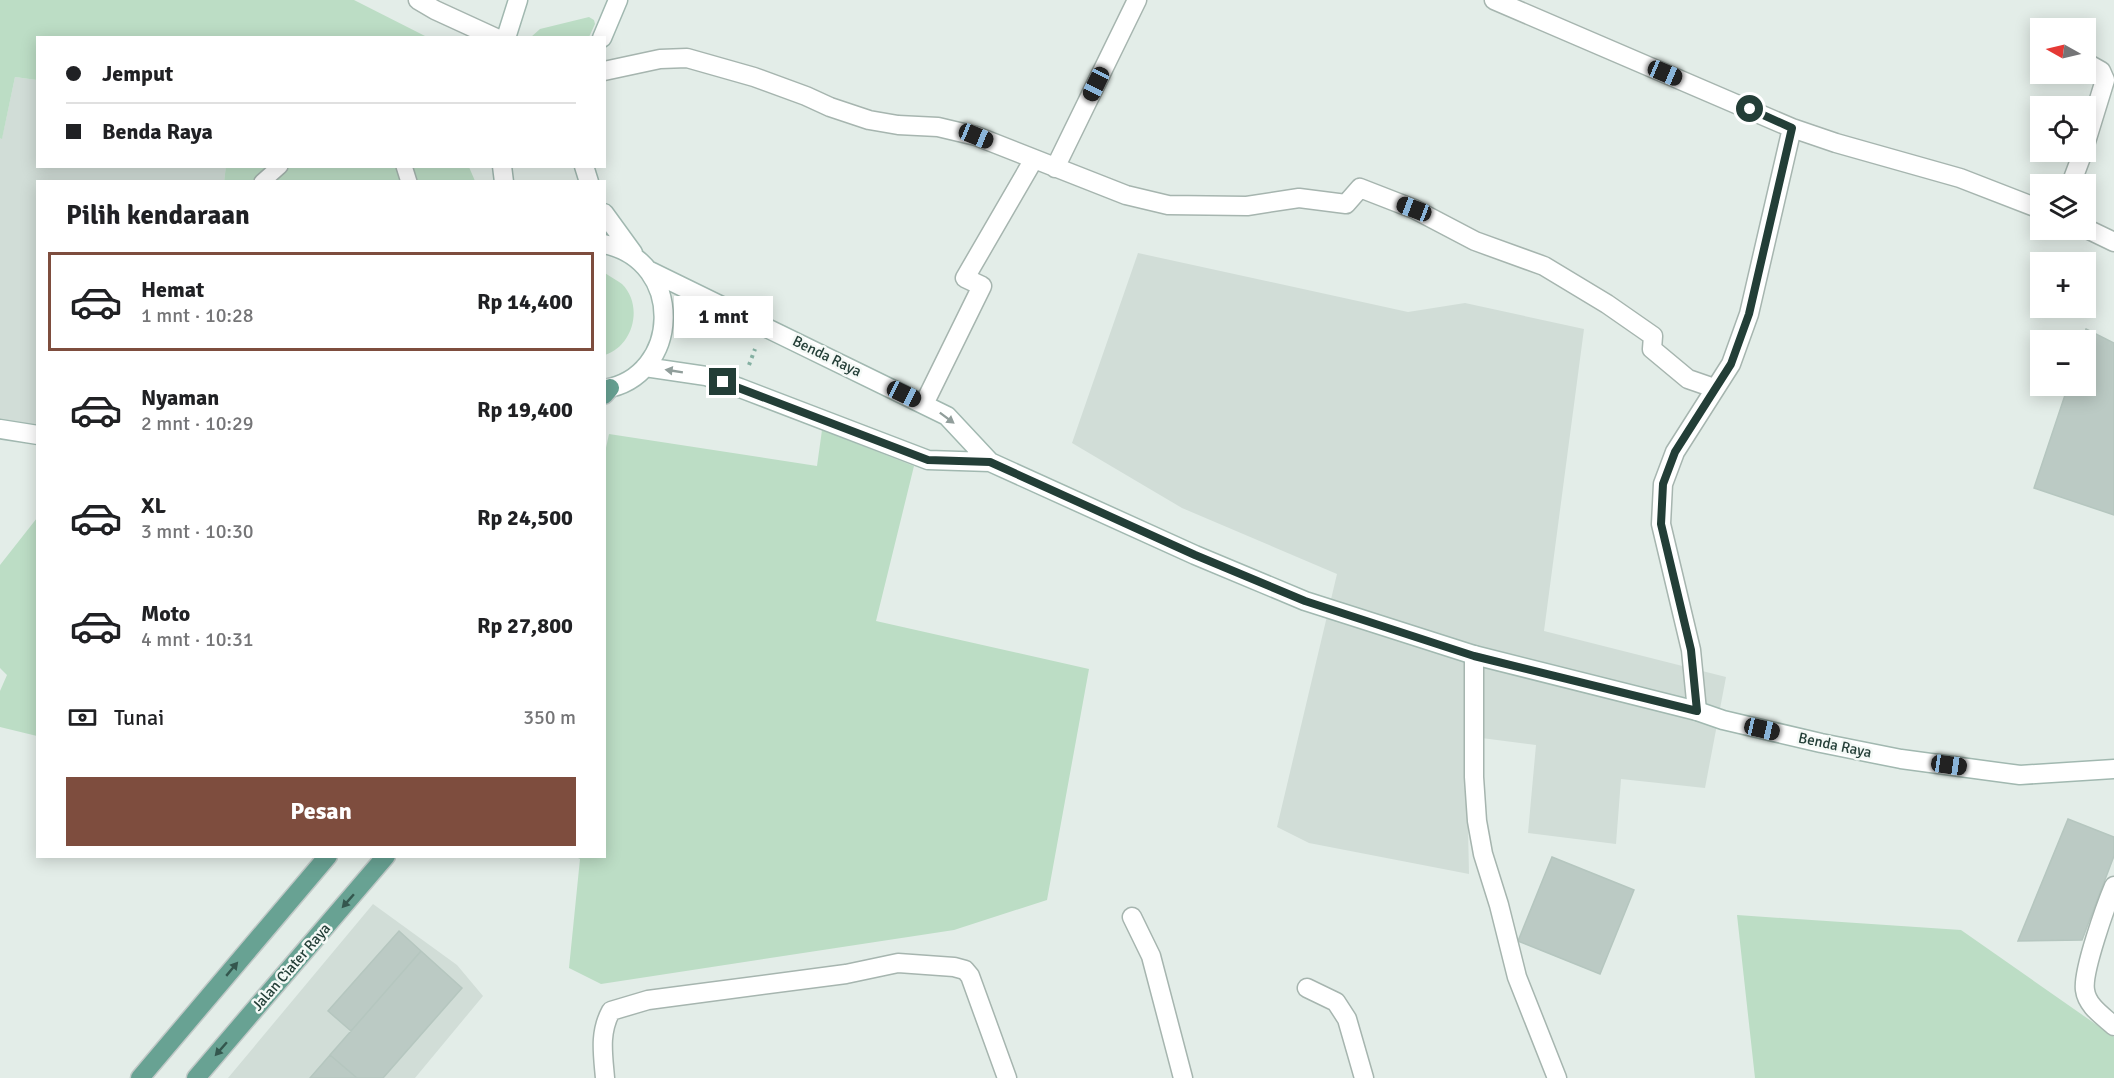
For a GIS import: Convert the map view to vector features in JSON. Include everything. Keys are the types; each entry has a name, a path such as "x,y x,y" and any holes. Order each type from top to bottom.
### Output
{"main road":[{"path":"140,1078 326,858"},
{"name":"Jalan Ciater Raya","path":"196,1078 384,858"}],"street":[{"path":"418,0 492,36"},
{"path":"508,29 518,0"},
{"path":"603,36 618,0"},
{"path":"1054,168 1137,0"},
{"path":"1494,0 1792,128 1836,143 1960,178 2030,205"},
{"path":"606,71 660,59 687,58 754,77 868,120 898,125 938,127 976,136 1126,195 1168,206 1247,206 1299,198 1346,204 1360,188 1414,209 1475,241 1544,266 1607,304 1653,336 1652,349 1689,379 1714,388"},
{"path":"2096,68 2101,71 2105,80 2096,109"},
{"path":"1697,711 1691,650 1661,524 1663,484 1675,452 1731,364 1749,314 1792,128"},
{"path":"924,404 982,286 966,278 1034,159"},
{"path":"606,216 635,256 650,271 660,289 664,309 663,330 657,349 645,367 629,380 606,391"},
{"path":"2096,233 2114,242"},
{"path":"606,244 617,246 635,256"},
{"name":"Benda Raya","path":"650,271 765,325 947,416 990,462 1195,555 1305,601 1474,656 1821,743 1901,759 2020,775 2114,769"},
{"name":"Benda Raya","path":"645,367 706,376 928,460 990,462"},
{"path":"0,429 36,435"},
{"path":"1474,656 1474,777 1477,821 1517,977 1557,1078"},
{"path":"2114,886 2087,970 2085,990 2091,1005 2114,1026"},
{"path":"1132,917 1151,956 1184,1078"},
{"path":"605,1078 601,1041 611,1011 648,1000 846,974 898,963 954,967 965,970 970,976 1007,1078"},
{"path":"1307,988 1336,1002 1347,1019 1364,1078"}],"lane":[{"path":"264,180 278,168"}],"path":[{"path":"740,388 765,325"}],"shaded area":[{"path":"15,77 36,80 36,168 226,168 224,180 36,180 36,441 0,434 0,138 2,138"},
{"path":"1138,253 1408,312 1465,303 1584,329 1544,631 1726,677 1705,788 1621,779 1616,844 1528,833 1536,745 1466,736 1469,874 1309,843 1277,827 1337,574 1182,508 1072,443"},
{"path":"373,904 457,965 483,996 415,1078 228,1078"}],"green space":[{"path":"0,0 354,0 425,36 36,36 36,80 15,77 2,139 0,138"},
{"path":"589,17 594,20 595,24 589,36 532,36 540,29"},
{"path":"226,168 469,168 475,180 224,180"},
{"path":"606,274 622,284 633,303 632,324 623,343 606,354"},
{"path":"822,430 914,466 876,621 1089,669 1047,900 954,930 601,984 569,968 580,859 578,858 606,858 606,448 609,434 817,466"},
{"path":"36,519 36,736 0,727 0,691 7,675 0,668 0,565"},
{"path":"1737,915 1961,930 2114,1037 2114,1078 1755,1078"}],"building":[{"path":"2096,334 2114,343 2114,515 2034,488 2065,396 2096,396"},
{"path":"2068,819 2114,837 2114,856 2082,940 2018,941"},
{"path":"1552,857 1634,890 1600,974 1518,941"},
{"path":"399,931 421,951 351,1031 328,1011"},
{"path":"421,951 462,988 383,1078 357,1078 330,1055"},
{"path":"330,1055 357,1078 310,1078"}],"route":[{"path":"723,382 928,460 990,462 1195,555 1305,601 1474,656 1697,711 1691,650 1661,524 1663,484 1675,452 1731,364 1749,314 1792,128 1750,109"}]}
